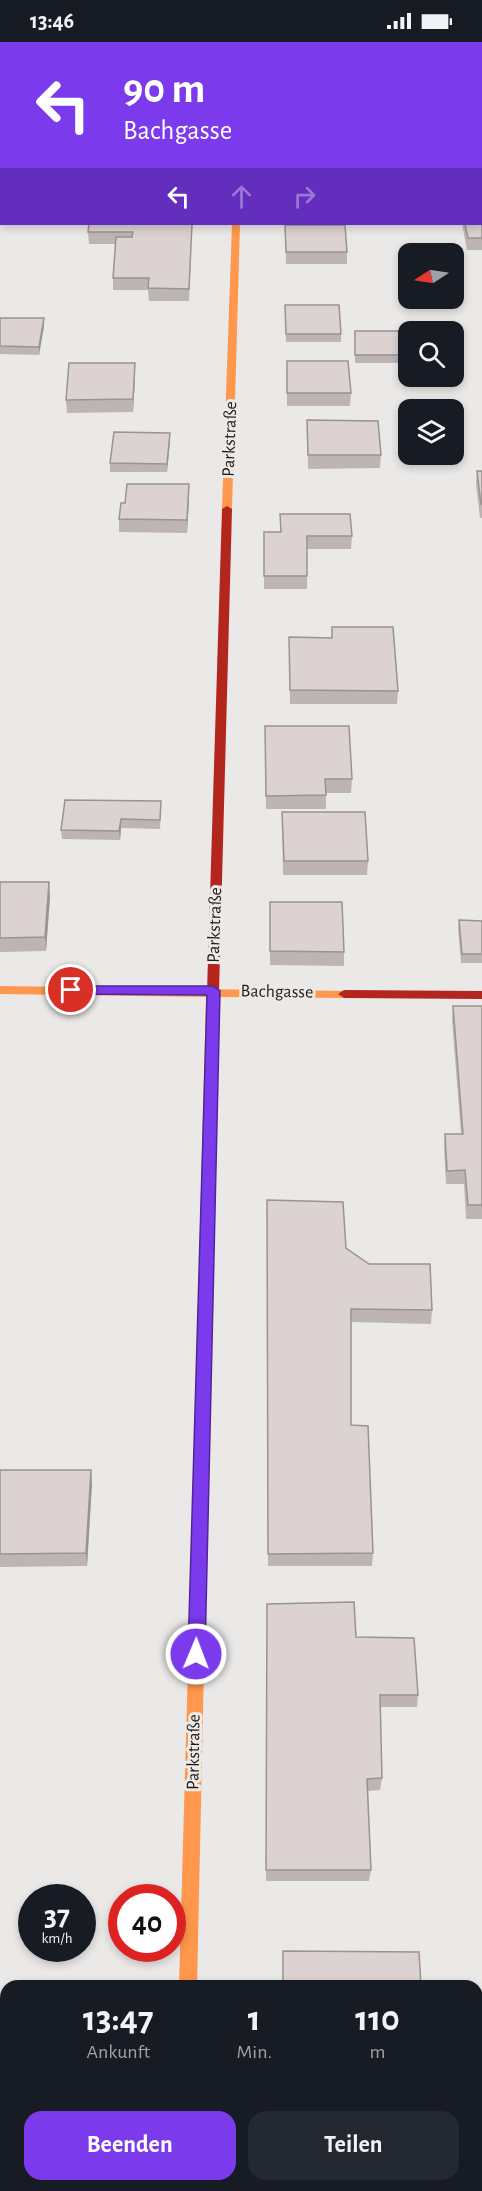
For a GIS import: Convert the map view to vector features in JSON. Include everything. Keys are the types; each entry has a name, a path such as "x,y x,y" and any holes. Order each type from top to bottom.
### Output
{"street":[{"name":"Parkstraße","path":"188,1980 213,991 236,225"},
{"name":"Bachgasse","path":"0,990 482,995"}],"building":[{"path":"89,225 192,225 189,289 148,288 149,278 113,278 116,237 132,237 133,232 88,232"},
{"path":"285,225 345,225 347,252 286,252"},
{"path":"465,225 482,225 482,238 468,238"},
{"path":"285,305 339,305 341,334 286,334"},
{"path":"0,318 44,318 39,347 0,346"},
{"path":"355,331 398,331 398,355 355,355"},
{"path":"287,361 348,361 351,393 287,393"},
{"path":"69,363 135,363 133,399 66,400"},
{"path":"307,420 378,421 381,455 308,455"},
{"path":"114,432 170,433 167,464 110,463"},
{"path":"477,471 482,471 482,504 481,504"},
{"path":"127,484 189,484 187,520 119,519 121,503 125,503"},
{"path":"280,514 350,514 352,536 307,536 307,576 264,576 264,532 281,532"},
{"path":"332,627 393,627 398,691 290,690 289,637 332,638"},
{"path":"265,726 349,726 352,779 325,779 326,795 266,796"},
{"path":"65,800 161,801 160,820 121,819 119,831 61,830"},
{"path":"282,812 365,812 368,861 284,861"},
{"path":"0,882 49,882 45,937 0,938"},
{"path":"270,902 342,902 344,952 270,951"},
{"path":"459,920 482,921 482,954 462,954"},
{"path":"453,1006 482,1006 482,1205 468,1205 465,1170 447,1171 445,1134 463,1134"},
{"path":"267,1200 343,1202 346,1248 369,1264 430,1264 432,1310 351,1309 351,1425 368,1426 373,1553 268,1554"},
{"path":"0,1470 91,1470 86,1553 0,1554"},
{"path":"354,1602 356,1637 414,1638 418,1695 380,1695 382,1778 367,1779 371,1870 266,1870 267,1604"},
{"path":"283,1951 419,1952 421,1980 283,1980"}],"traffic: slow":[{"path":"227,509 236,225"},
{"path":"0,990 344,994"},
{"path":"205,1308 213,992"},
{"path":"188,1980 196,1666"}],"traffic: jam":[{"path":"213,992 227,509"},
{"path":"344,994 482,995"},
{"path":"196,1666 205,1308"}],"route":[{"path":"71,990 213,991 196,1654"}]}
